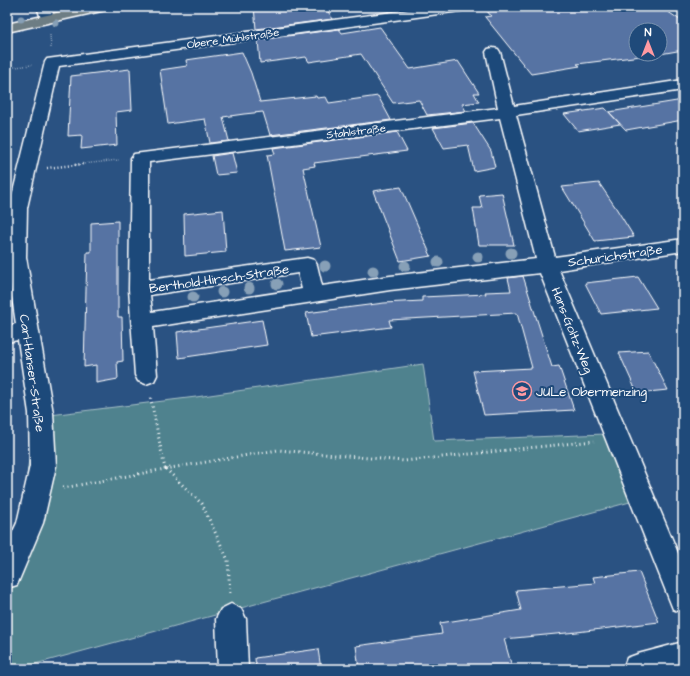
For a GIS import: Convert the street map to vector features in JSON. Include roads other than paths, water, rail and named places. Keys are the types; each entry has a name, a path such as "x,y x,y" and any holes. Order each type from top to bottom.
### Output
{"main road":[{"path":"7,28 101,7"}],"street":[{"name":"Obere Mühlstraße","path":"52,62 460,7"},
{"name":"Hans-Goltz-Weg","path":"493,52 547,265 683,600"},
{"name":"Carl-Hanser-Straße","path":"7,575 30,523 43,466 41,413 17,332 16,257 18,208 52,62"},
{"name":"Stahlstraße","path":"139,289 140,158 507,112 683,85"},
{"name":"Schurichstraße","path":"547,265 683,245"},
{"name":"Berthold-Hirsch-Straße","path":"146,375 139,289 307,265 313,295"},
{"path":"142,321 390,283 547,265"},
{"path":"231,619 233,669"},
{"path":"638,669 683,657"}],"place":[{"name":"JULe Obermenzing","path":"522,391"}]}
